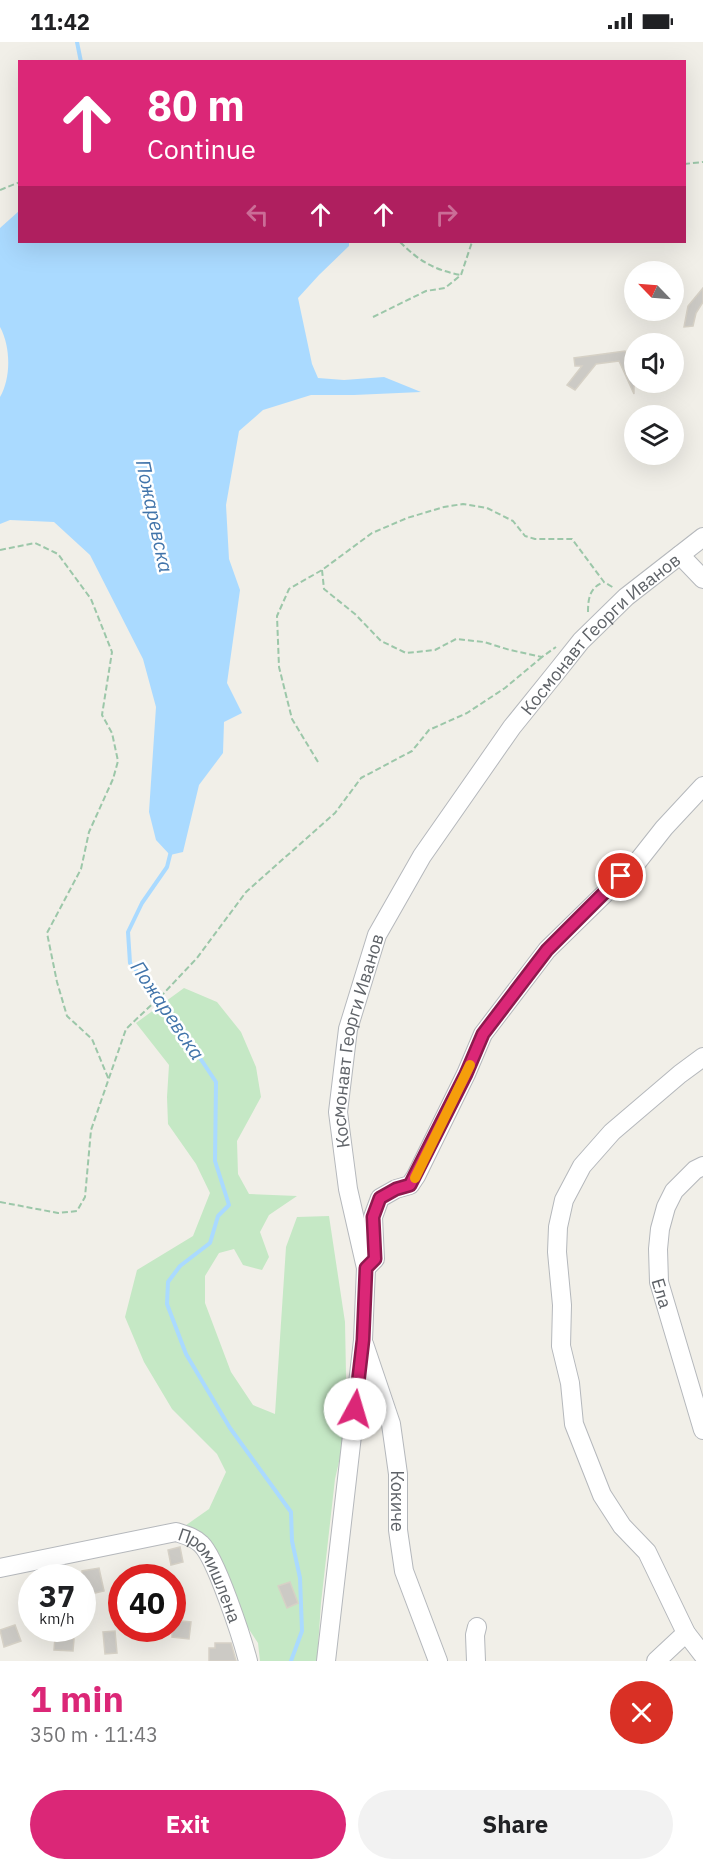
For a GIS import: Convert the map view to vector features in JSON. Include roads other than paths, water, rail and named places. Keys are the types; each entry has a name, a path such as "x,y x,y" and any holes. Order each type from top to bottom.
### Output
{"street":[{"name":"Космонавт Георги Иванов","path":"326,1661 363,1340 366,1268 348,1189 338,1112 348,1029 377,935 422,856 512,727 581,641 626,597 703,537"},
{"path":"680,555 703,579"},
{"path":"366,1268 375,1259 373,1217 380,1198 396,1189 410,1185 416,1176 483,1034 547,950 638,861 664,828 703,786"},
{"path":"703,1057 612,1132 582,1166 564,1200 558,1227 556,1252 562,1305 561,1346 570,1383 574,1424 602,1495 622,1526 647,1552 686,1633 703,1654"},
{"name":"Ела","path":"703,1166 695,1170 674,1191 666,1207 658,1249 659,1282 703,1430"},
{"name":"Кокиче","path":"363,1340 391,1424 398,1474 398,1530 404,1571 438,1661"},
{"name":"Промишлена","path":"0,1568 176,1532 190,1536 202,1545 212,1560 242,1636 248,1661"},
{"path":"476,1661 477,1627"},
{"path":"656,1661 686,1633"}],"water":[{"path":"18,212 18,243 349,243 349,246 298,298 312,364 318,378 344,380 384,377 421,392 311,395 263,410 239,431 226,505 229,559 240,590 227,683 242,713 224,722 223,753 199,785 183,852 170,855 156,840 149,812 156,707 143,659 90,555 54,522 10,520 0,524 0,397 8,372 8,353 0,327 0,228"}],"waterway":[{"name":"Пожаревска","path":"77,42 81,60"},
{"name":"Пожаревска","path":"171,851 167,867 142,903 128,932 130,963 164,1004 216,1082 215,1161 229,1205 218,1216 210,1243 180,1266 168,1282 167,1304 186,1354 230,1428 291,1512 292,1541 300,1578 302,1631 291,1661"}]}
